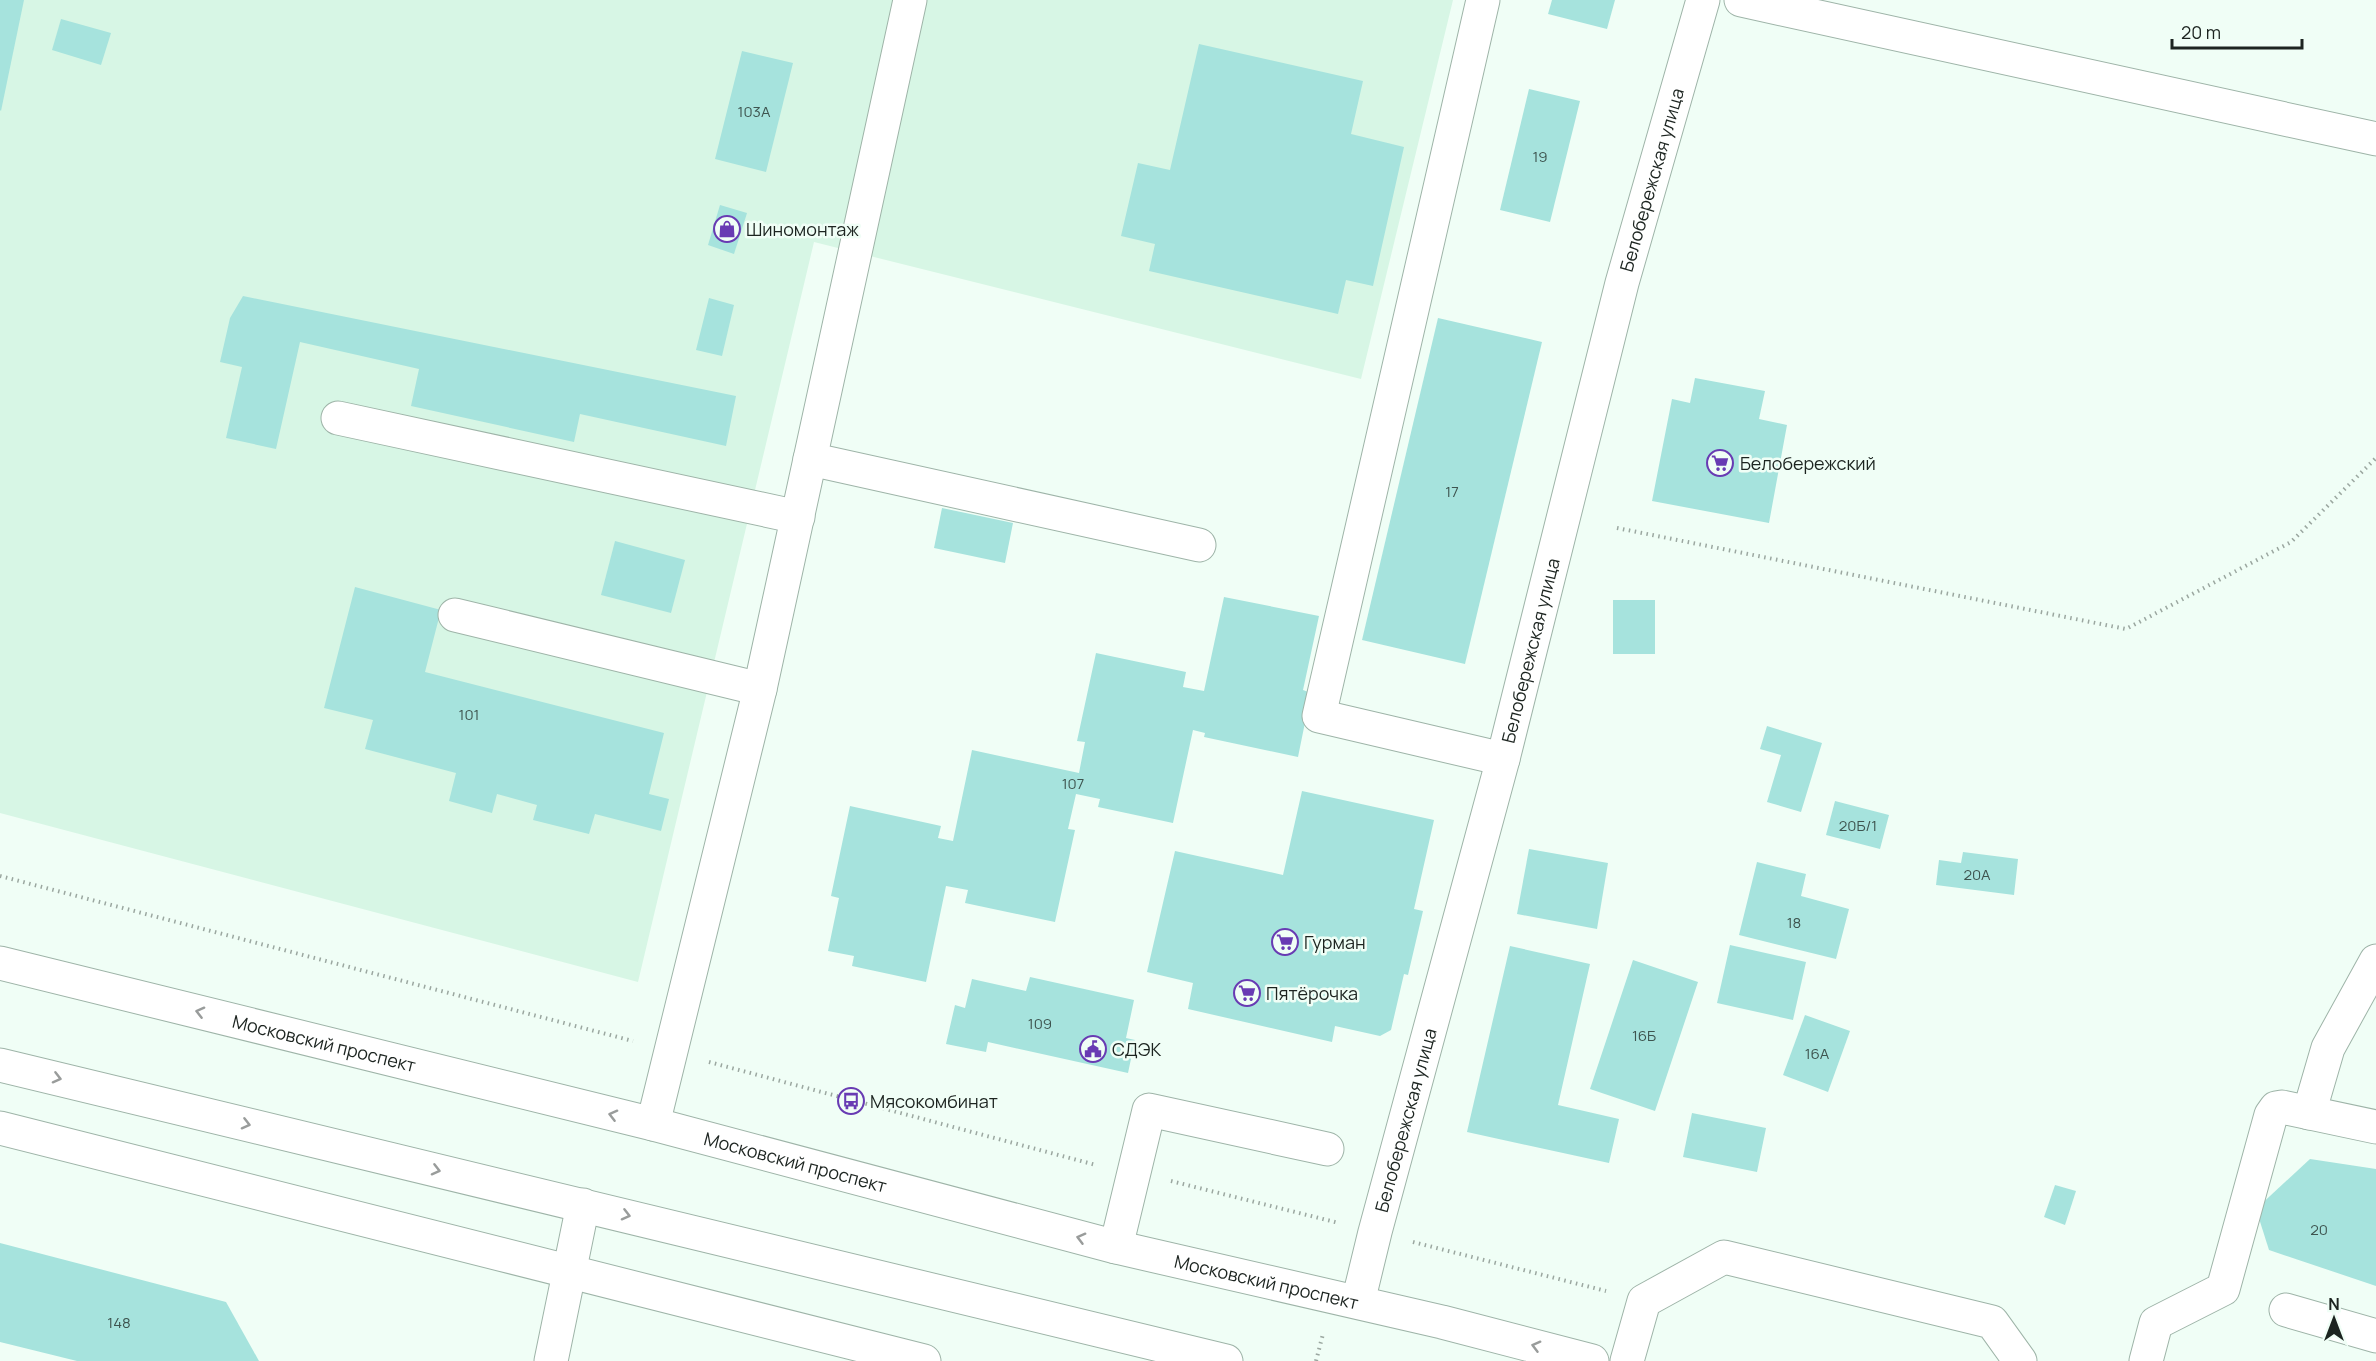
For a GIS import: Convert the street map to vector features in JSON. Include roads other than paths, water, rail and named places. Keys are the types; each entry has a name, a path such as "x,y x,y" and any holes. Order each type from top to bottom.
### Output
{"main road":[{"path":"653,1124 669,1051 760,689 910,0"},
{"path":"1483,0 1319,716 1503,759"},
{"name":"Белобережская улица","path":"1358,1302 1503,759 1622,283 1703,0"},
{"path":"1741,0 2376,139"},
{"path":"338,418 798,517"},
{"path":"810,459 1199,545"},
{"path":"454,615 760,689"},
{"path":"2309,1113 2328,1048 2376,961"},
{"name":"Московский проспект","path":"0,963 653,1124 1116,1247 1358,1302 1592,1361"},
{"path":"0,1065 1226,1361"},
{"path":"2146,1361 2156,1323 2223,1289 2271,1115 2276,1108 2282,1107 2376,1127"},
{"path":"1116,1247 1149,1110 1327,1149"},
{"path":"0,1128 924,1361"},
{"path":"551,1361 583,1205"},
{"path":"1627,1361 1644,1301 1724,1257 1992,1322 2020,1361"},
{"path":"2286,1310 2376,1336"}],"place":[{"name":"Шиномонтаж","path":"727,229"},
{"name":"Белобережский","path":"1720,463"},
{"name":"Гурман","path":"1285,942"},
{"name":"Пятёрочка","path":"1247,993"},
{"name":"СДЭК","path":"1093,1049"},
{"name":"Мясокомбинат","path":"851,1101"}]}
